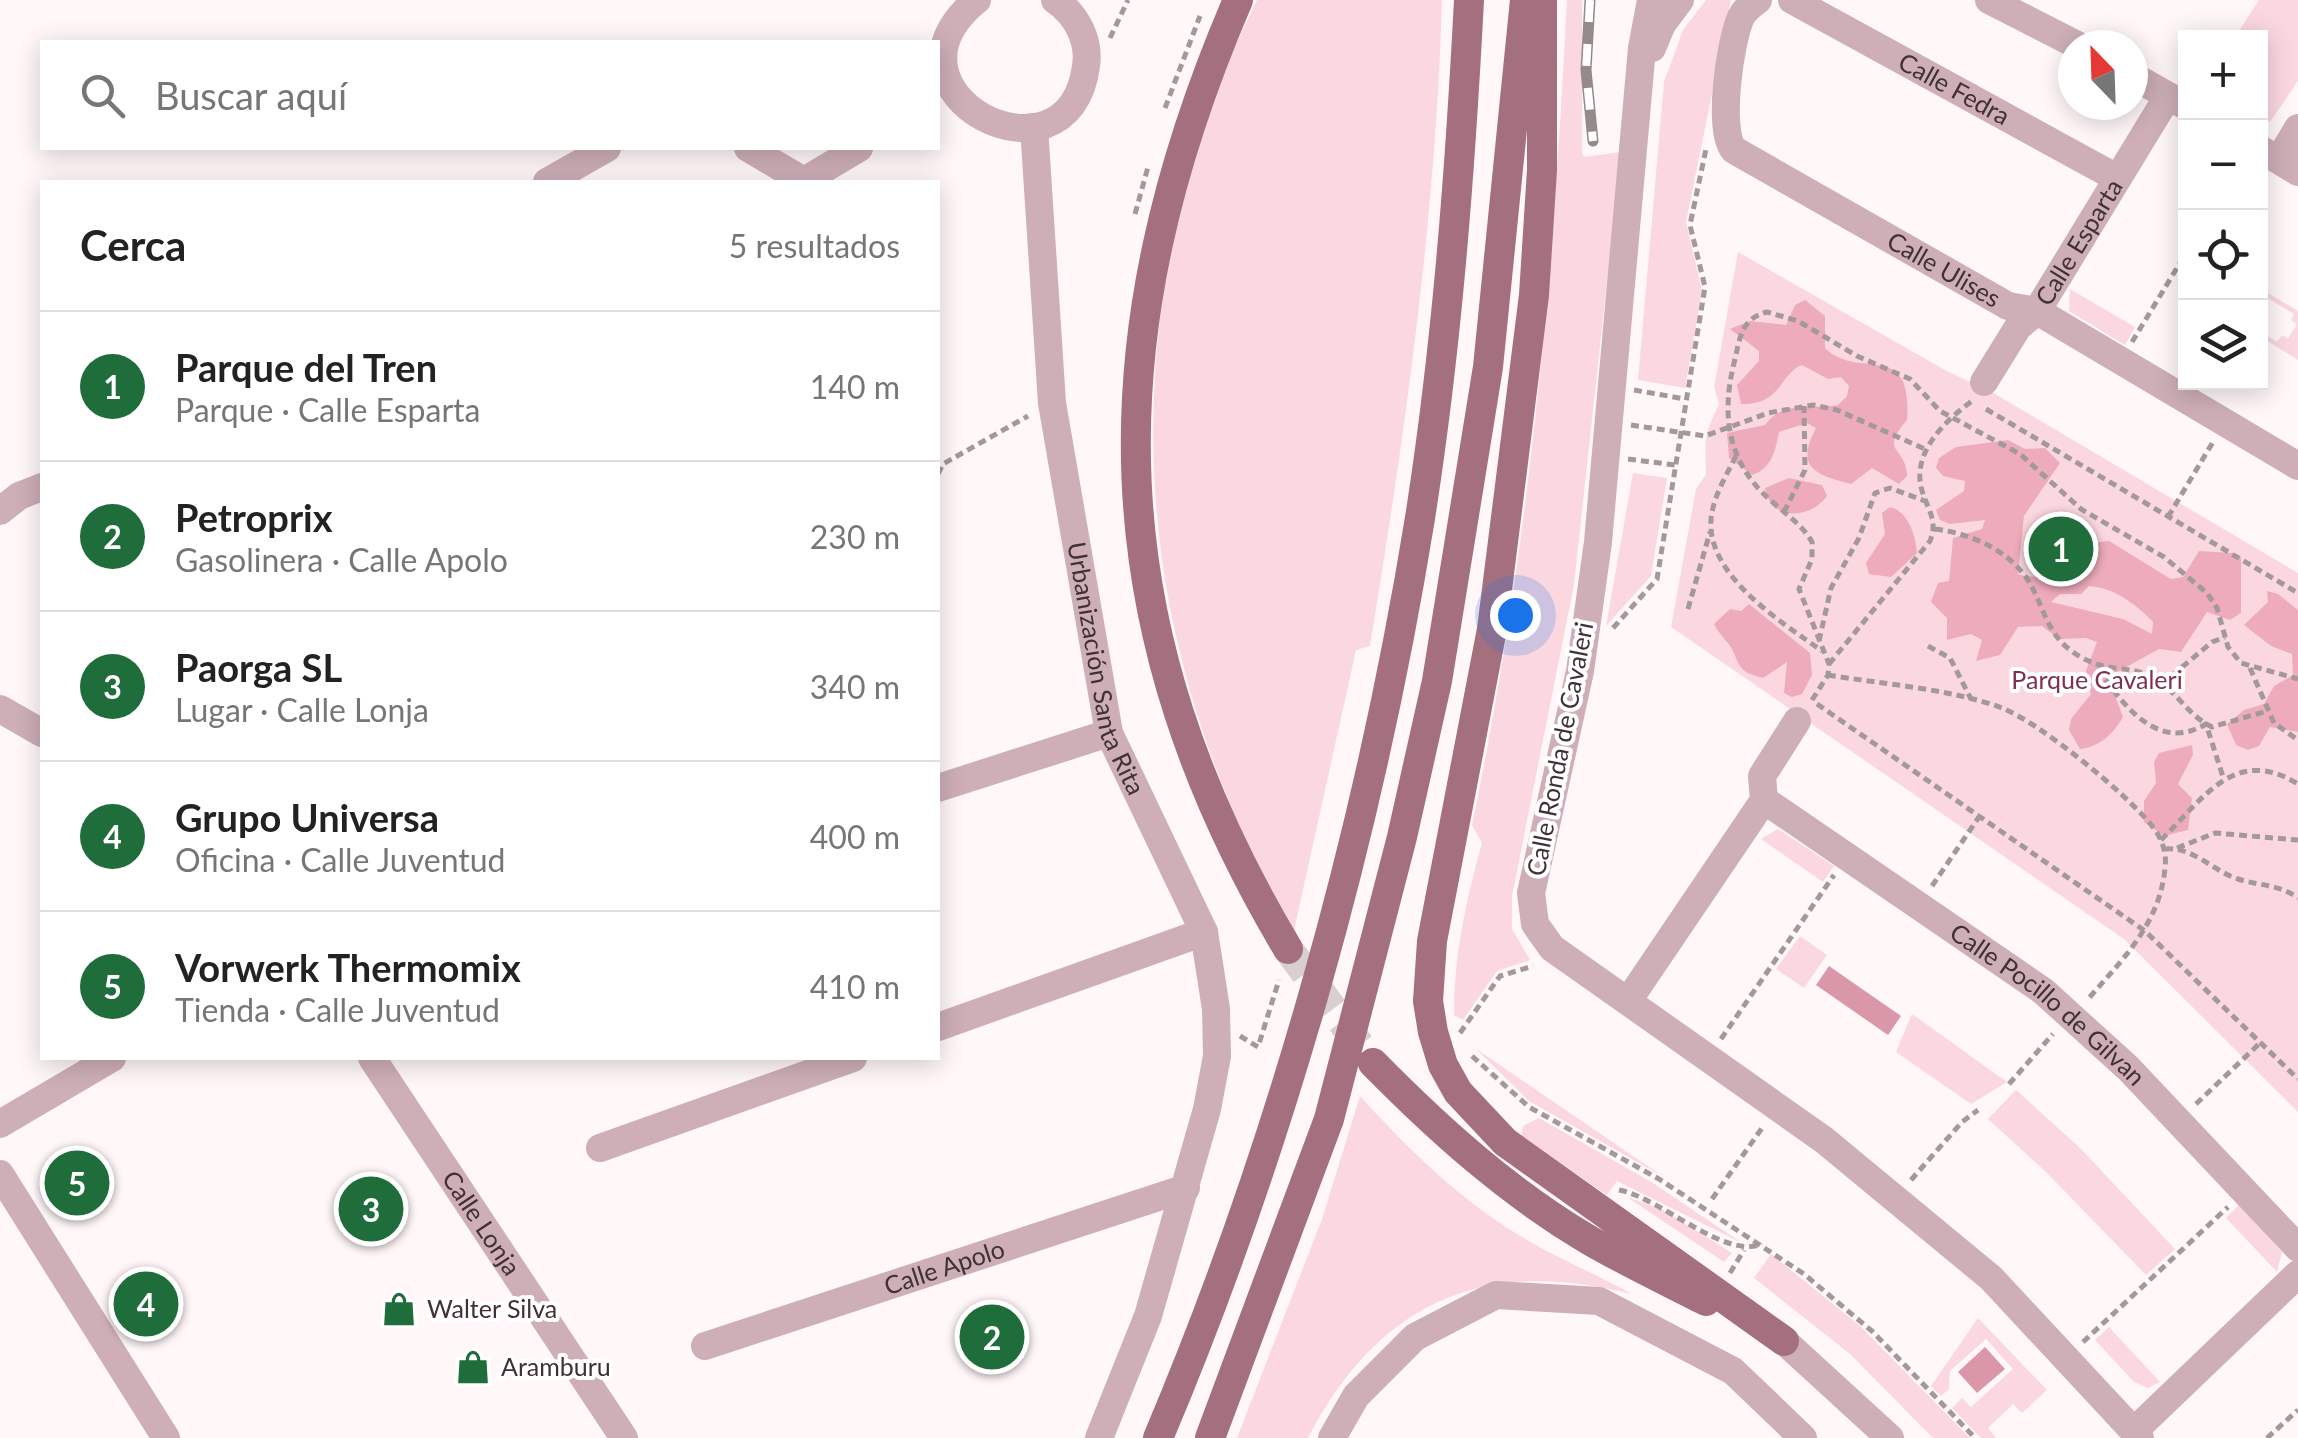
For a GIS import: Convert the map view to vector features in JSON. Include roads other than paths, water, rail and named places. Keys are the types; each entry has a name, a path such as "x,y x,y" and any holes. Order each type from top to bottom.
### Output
{"main road":[{"path":"1238,0 1204,79 1174,169 1148,275 1139,340 1134,444 1144,564 1173,696 1229,846 1288,949"},
{"path":"1158,1438 1243,1214 1280,1096 1321,957 1389,673 1420,519 1440,368 1458,206 1469,0"},
{"path":"1210,1438 1329,1119 1429,716 1465,527 1488,367 1524,0"},
{"path":"1542,0 1542,170 1534,295 1492,629 1432,941 1428,1001 1433,1032 1443,1064 1458,1092 1505,1142 1784,1341"},
{"path":"1374,1063 1430,1121 1522,1196 1612,1253 1784,1341"}],"street":[{"path":"978,0 958,20 946,49 945,95 987,123 1010,129 1034,128 1071,103 1082,84 1087,62 1084,40 1060,1"},
{"name":"Calle Ronda de Cavaleri","path":"1628,1001 1552,948 1535,924 1531,894 1581,663 1606,456 1651,0"},
{"name":"Calle Ronda de Cavaleri","path":"1642,78 1662,24 1680,0"},
{"name":"Calle Ulises","path":"1758,0 1748,7 1739,23 1725,136 1742,156 2008,306 2036,311 2298,466"},
{"name":"Calle Fedra","path":"1792,0 2118,178"},
{"path":"1988,0 2058,35"},
{"path":"2148,85 2177,101"},
{"name":"Calle Esparta","path":"1978,392 2018,327 2036,311 2118,178 2177,101"},
{"name":"Urbanización Santa Rita","path":"1034,128 1052,403 1109,733 1204,932 1213,970 1217,1056 1186,1188 1148,1316 1100,1438"},
{"path":"2279,161 2298,128"},
{"path":"551,180 603,150"},
{"path":"751,150 801,180"},
{"path":"807,180 856,150"},
{"path":"0,512 20,496 40,488"},
{"path":"0,708 40,732"},
{"path":"1804,710 1762,776 1764,800 1628,1001 1777,1106 1991,1278 2137,1435 2298,1274"},
{"path":"940,787 1109,733"},
{"name":"Calle Pocillo de Gilvan","path":"1764,800 2044,991 2179,1120 2298,1248"},
{"path":"940,1026 1204,932"},
{"path":"0,1124 109,1060"},
{"name":"Calle Lonja","path":"373,1060 624,1438"},
{"path":"600,1148 846,1060"},
{"path":"0,1174 166,1438"},
{"name":"Calle Apolo","path":"705,1346 1186,1188"},
{"path":"1332,1438 1366,1386 1415,1337 1496,1295 1599,1301 1733,1371 1803,1438"},
{"path":"1784,1341 1890,1438"}],"tunnel":[{"path":"1288,949 1364,1051"}],"railway":[{"path":"1590,0 1586,70 1593,141"}],"place":[{"name":"Parque del Tren","path":"2061,549"},
{"name":"Vorwerk Thermomix","path":"77,1183"},
{"name":"Paorga SL","path":"371,1209"},
{"name":"Grupo Universa","path":"146,1304"},
{"name":"Walter Silva","path":"399,1309"},
{"name":"Petroprix","path":"992,1337"},
{"name":"Aramburu","path":"473,1367"}],"park label":[{"name":"Parque Cavaleri","path":"2097,680"}]}
